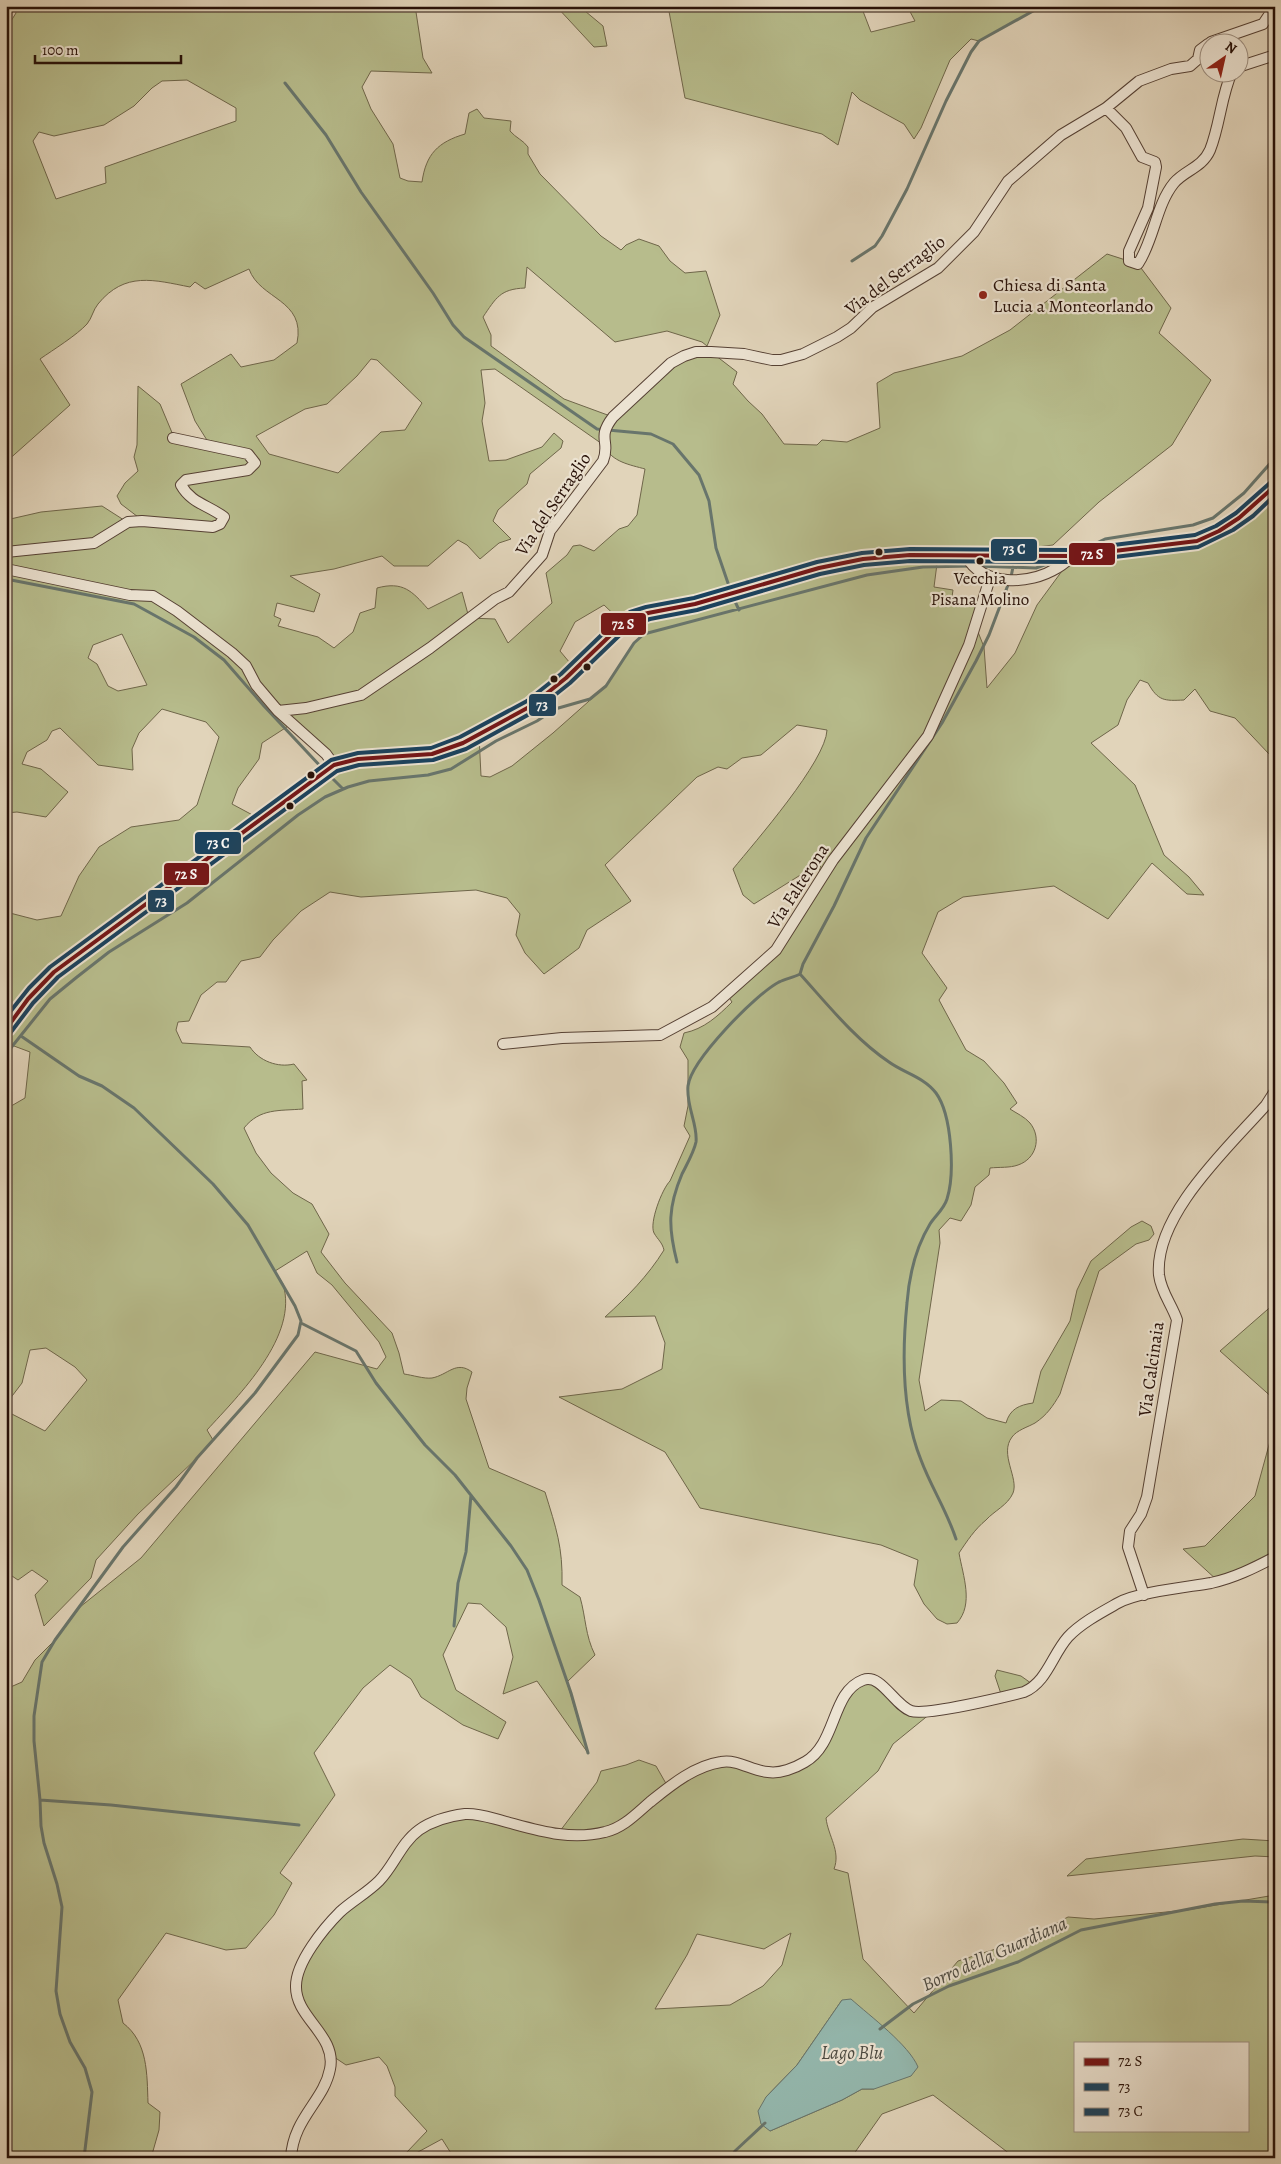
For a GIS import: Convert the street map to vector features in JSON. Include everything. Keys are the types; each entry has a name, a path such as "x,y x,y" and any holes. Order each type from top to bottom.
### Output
{"main road":[{"path":"6,1029 34,989 54,972 334,765 348,760 364,758 431,754 448,750 464,743 523,711 544,697 619,627 632,618 695,604 819,568 855,560 910,555 1073,556 1196,541 1214,535 1246,514 1275,486"}],"street":[{"name":"Via del Serraglio","path":"1241,32 1263,24 1275,6"},
{"path":"1248,64 1275,55"},
{"name":"Via del Serraglio","path":"278,711 306,708 360,695 430,648 495,599 509,592 542,555 550,531 603,461 607,451 604,430 671,363 696,352 744,354 781,360 804,354 838,337 851,328 873,307 938,268 974,232 1008,181 1061,135 1106,108 1139,81 1171,69 1190,66 1198,59"},
{"path":"1106,108 1126,128 1142,157 1155,162 1156,167 1148,208 1129,251 1129,261 1138,264 1146,251 1172,185 1183,174 1203,162 1210,151 1228,82"},
{"path":"6,552 94,544 128,522 142,521 213,527 220,524 224,517 216,511 196,503 181,485 186,480 248,470 256,463 248,454 173,438"},
{"path":"966,556 976,570 990,578 1005,580 1033,578 1057,568 1073,556"},
{"path":"6,569 130,595 153,596 177,611 246,666 256,685 278,711 326,754 334,765"},
{"name":"Via Falterona","path":"503,1044 562,1038 660,1034 712,1007 776,950 833,860 928,736 970,645 990,578"},
{"name":"Via Calcinaia","path":"1144,1596 1128,1547 1130,1531 1141,1514 1147,1497 1177,1320 1168,1303 1159,1277 1159,1259 1169,1225 1192,1188 1266,1105 1275,1091"},
{"path":"292,2158 292,2145 302,2120 324,2084 330,2070 331,2055 327,2043 300,2006 295,1990 296,1976 321,1935 341,1912 379,1881 401,1849 418,1830 441,1818 469,1814 557,1836 603,1833 619,1827 668,1787 694,1772 721,1762 740,1763 768,1772 784,1771 805,1762 820,1751 828,1737 836,1712 850,1690 861,1680 877,1681 900,1706 914,1712 952,1707 1024,1692 1040,1681 1060,1648 1075,1632 1121,1602 1218,1581 1246,1572 1275,1557"}],"green space":[{"path":"15,6 413,6 416,12 423,58 432,73 371,71 362,87 371,109 393,144 400,178 408,181 422,182 427,164 435,150 447,141 465,134 469,113 477,109 484,118 511,121 510,131 528,147 528,154 540,174 601,236 621,250 626,245 639,239 659,246 670,261 685,273 706,271 720,315 707,346 702,342 667,331 615,342 527,267 525,288 510,290 504,293 483,317 491,335 491,346 564,399 613,417 671,363 711,352 737,372 733,384 762,414 784,444 817,445 822,440 847,442 880,428 877,383 894,373 962,356 1010,330 1107,254 1138,264 1171,308 1159,333 1211,380 1172,445 1099,502 1053,545 966,556 938,556 934,587 953,590 952,597 970,599 982,607 976,627 984,647 987,688 1015,653 1037,605 1073,556 1197,541 1275,486 1275,743 1269,754 1235,718 1210,711 1195,689 1184,700 1166,700 1159,697 1148,683 1140,680 1127,700 1118,725 1091,743 1135,785 1164,855 1189,877 1204,895 1187,894 1152,863 1108,919 1054,886 963,897 938,912 922,953 947,988 939,1000 966,1050 984,1061 1004,1083 1017,1103 1010,1109 1030,1123 1036,1135 1035,1147 1029,1158 1012,1167 990,1168 989,1175 975,1187 971,1205 961,1221 950,1218 939,1230 940,1243 919,1380 925,1411 941,1400 961,1401 987,1418 1006,1423 1010,1414 1016,1408 1033,1403 1041,1371 1070,1321 1077,1290 1091,1261 1131,1227 1142,1221 1151,1226 1154,1234 1149,1240 1136,1244 1099,1271 1060,1394 1043,1417 1012,1437 1009,1444 1008,1458 1014,1480 1013,1493 1004,1504 978,1527 959,1553 965,1580 966,1599 962,1615 957,1623 947,1624 937,1619 924,1604 914,1585 918,1560 881,1545 700,1508 665,1452 559,1397 622,1389 662,1369 665,1343 655,1316 605,1317 637,1286 664,1250 654,1233 653,1222 660,1198 670,1181 690,1136 684,1126 688,1106 688,1060 680,1047 684,1033 704,1025 732,1002 728,996 787,939 819,874 822,857 810,869 754,904 743,895 733,869 803,780 824,744 827,730 797,725 761,755 742,758 727,769 718,767 697,777 605,865 631,901 587,930 579,948 544,974 525,953 516,935 520,914 507,898 476,890 361,897 330,892 301,911 273,940 260,957 241,961 226,982 217,982 201,995 189,1021 178,1022 176,1030 182,1043 250,1047 258,1056 269,1062 282,1065 294,1064 307,1080 302,1081 303,1109 263,1114 244,1128 256,1153 271,1173 293,1193 312,1204 329,1234 321,1252 345,1283 392,1333 404,1374 432,1378 461,1367 472,1372 466,1399 489,1468 545,1492 560,1548 562,1585 580,1597 587,1633 595,1655 567,1682 588,1753 537,1681 503,1694 513,1657 506,1627 481,1604 468,1603 443,1655 456,1690 506,1722 498,1739 463,1725 421,1697 411,1679 390,1665 363,1688 314,1753 335,1795 280,1873 292,1883 274,1915 246,1948 226,1950 166,1933 118,2000 123,2023 137,2039 142,2049 146,2070 148,2103 160,2112 159,2130 151,2158 6,2158 6,1689 22,1682 35,1660 55,1640 80,1607 141,1558 315,1352 377,1369 386,1357 379,1342 332,1285 317,1273 307,1251 275,1271 283,1284 286,1304 282,1324 274,1344 263,1363 235,1400 207,1430 213,1440 197,1458 138,1514 96,1560 91,1578 44,1626 35,1595 48,1581 32,1570 18,1580 6,1572 6,1411 45,1431 87,1380 75,1367 46,1348 30,1350 22,1383 6,1404 6,1109 25,1098 30,1052 6,1043 6,912 37,920 61,916 79,876 99,847 131,827 179,820 197,805 219,737 206,722 162,709 139,733 132,749 133,770 98,765 60,728 52,731 47,740 27,752 22,764 41,769 68,792 46,817 17,812 6,813 6,520 41,512 102,506 127,522 142,520 121,504 117,496 125,483 138,471 134,457 137,445 138,386 160,404 173,435 210,445 195,421 181,384 231,354 241,367 274,360 297,343 298,328 295,317 289,308 262,287 249,269 205,289 195,282 190,287 141,280 119,286 98,304 89,322 83,328 40,359 70,405 6,462 6,29 16,13","holes":["187,80 236,108 236,121 105,167 106,183 56,199 33,141 39,132 54,136 104,125 134,106 162,81","371,359 377,360 422,403 405,430 381,432 338,473 269,454 256,436 305,409 327,404 357,376","495,369 605,446 612,456 628,464 645,469 637,515 628,526 619,529 594,551 580,545 573,546 567,555 546,573 552,603 508,643 495,619 469,618 462,592 428,609 412,593 406,589 394,586 377,588 375,608 360,613 353,632 334,648 318,637 278,626 281,619 274,616 277,603 314,612 320,594 290,576 334,569 382,556 394,566 428,566 458,540 467,545 480,559 499,543 511,539 493,521 498,510 527,484 530,474 561,448 563,441 554,433 542,447 506,460 489,461 482,421 485,403 481,370","604,605 624,624 632,619 644,634 634,643 606,686 553,733 512,766 490,777 481,776 479,735 575,669 560,651 575,622","122,634 147,685 118,691 108,686 97,664 88,658 93,645","293,723 333,765 260,819 232,804 238,788 259,759 262,743"]},
{"path":"556,6 579,6 603,26 607,46 594,47"},
{"path":"668,6 861,6 871,32 915,21 907,6 1042,6 979,41 971,39 950,60 921,128 914,139 904,124 860,100 852,92 838,145 822,134 685,98"},
{"path":"1275,1303 1275,1400 1220,1351"},
{"path":"1275,1423 1275,1557 1218,1581 1183,1549 1205,1546 1255,1496"},
{"path":"997,1670 1021,1676 1035,1686 1002,1697 995,1676"},
{"path":"868,1679 900,1706 936,1709 893,1744 878,1771 826,1818 836,1856 834,1869 848,1873 863,1959 914,2013 958,1961 1024,1940 1068,1917 1094,1919 1187,1910 1275,1895 1275,2158 1015,2158 933,2095 882,2114 851,2158 454,2158 442,2139 407,2158 399,2158 427,2131 395,2096 395,2087 387,2066 379,2057 346,2065 331,2055 300,2006 296,1976 321,1935 379,1881 418,1830 469,1814 557,1835 597,1782 601,1771 639,1760 656,1766 668,1787 721,1762 784,1771 820,1751 841,1703","holes":["791,1933 782,1965 763,1986 730,2005 655,2009 687,1955 697,1934 764,1949","842,2000 874,2089 862,2089 842,2100 770,2131 766,2097 797,2065"]},
{"path":"1243,1839 1275,1841 1275,1857 1255,1856 1067,1876 1086,1859"}],"water":[{"name":"Lago Blu","path":"851,1999 898,2040 918,2067 911,2076 874,2089 862,2089 842,2100 770,2131 761,2124 758,2111 766,2097 797,2065 842,2000"}],"waterway":[{"path":"852,261 875,246 882,236 907,189 946,101 971,52 979,41 1042,6"},
{"path":"285,83 326,135 361,192 433,293 453,325 464,337 597,429 651,434 673,444 699,475 709,501 716,548 730,589"},
{"path":"1084,549 1105,539 1193,525 1213,518 1244,493 1275,458"},
{"path":"977,566 1036,568 1050,563"},
{"path":"6,1054 50,999 77,977 109,952 187,903 298,815 325,797 348,787 369,781 428,775 451,769 496,741 537,721 555,709 590,699 606,686 634,643 644,634 867,575 923,567 971,566"},
{"path":"800,974 803,964 834,906 866,838 942,723 976,661 989,635 1013,567"},
{"path":"6,579 134,604 194,637 224,660 323,769"},
{"path":"733,597 739,610"},
{"path":"327,773 343,789"},
{"path":"800,974 842,1021 865,1043 895,1066 926,1083 936,1093 946,1115 951,1145 949,1188 946,1203 925,1233 914,1262 909,1283 904,1362 907,1403 915,1442 925,1470 956,1539"},
{"path":"677,1262 672,1238 671,1217 677,1186 696,1142 688,1093 688,1086 692,1075 700,1060 741,1013 779,982 800,974"},
{"path":"21,1036 79,1076 102,1086 134,1108 213,1184 248,1225 295,1306 301,1321 298,1335 255,1393 197,1458 176,1487 123,1547 55,1640 42,1662 34,1716 34,1741 41,1826 62,1907 56,1991 60,2014 70,2042 85,2068 92,2092 84,2158"},
{"path":"301,1323 356,1351 376,1383 425,1445 455,1475 511,1546 527,1570 539,1600 571,1693 588,1753"},
{"path":"454,1626 458,1583 466,1552 471,1495"},
{"path":"40,1800 111,1805 299,1825"},
{"name":"Borro della Guardiana","path":"880,2029 913,2004 949,1986 1018,1962 1081,1930 1215,1904 1243,1901 1275,1902"},
{"path":"731,2158 735,2151 765,2123"}],"transit line":[{"path":"6,1017 29,988 50,967 331,760 358,753 431,748 460,737 527,701 561,674 615,622 630,612 694,598 817,562 862,553 910,549 1073,550 1195,535 1216,526 1236,513 1271,482"},
{"path":"6,1029 28,999 54,972 334,765 358,759 432,754 463,743 531,706 566,678 619,627 632,618 695,604 819,568 863,559 910,555 1073,556 1197,541 1219,531 1239,518 1275,486"},
{"name":"73","path":"11,1032 33,1003 58,977 337,771 359,765 433,760 466,749 535,711 570,683 623,632 635,624 650,619 697,610 820,574 864,565 910,561 1073,562 1198,547 1233,530 1253,516 1275,495"}],"place":[{"name":"Chiesa di Santa Lucia a Monteorlando","path":"983,295"},
{"name":"Vecchia Pisana Molino","path":"980,561"}]}
